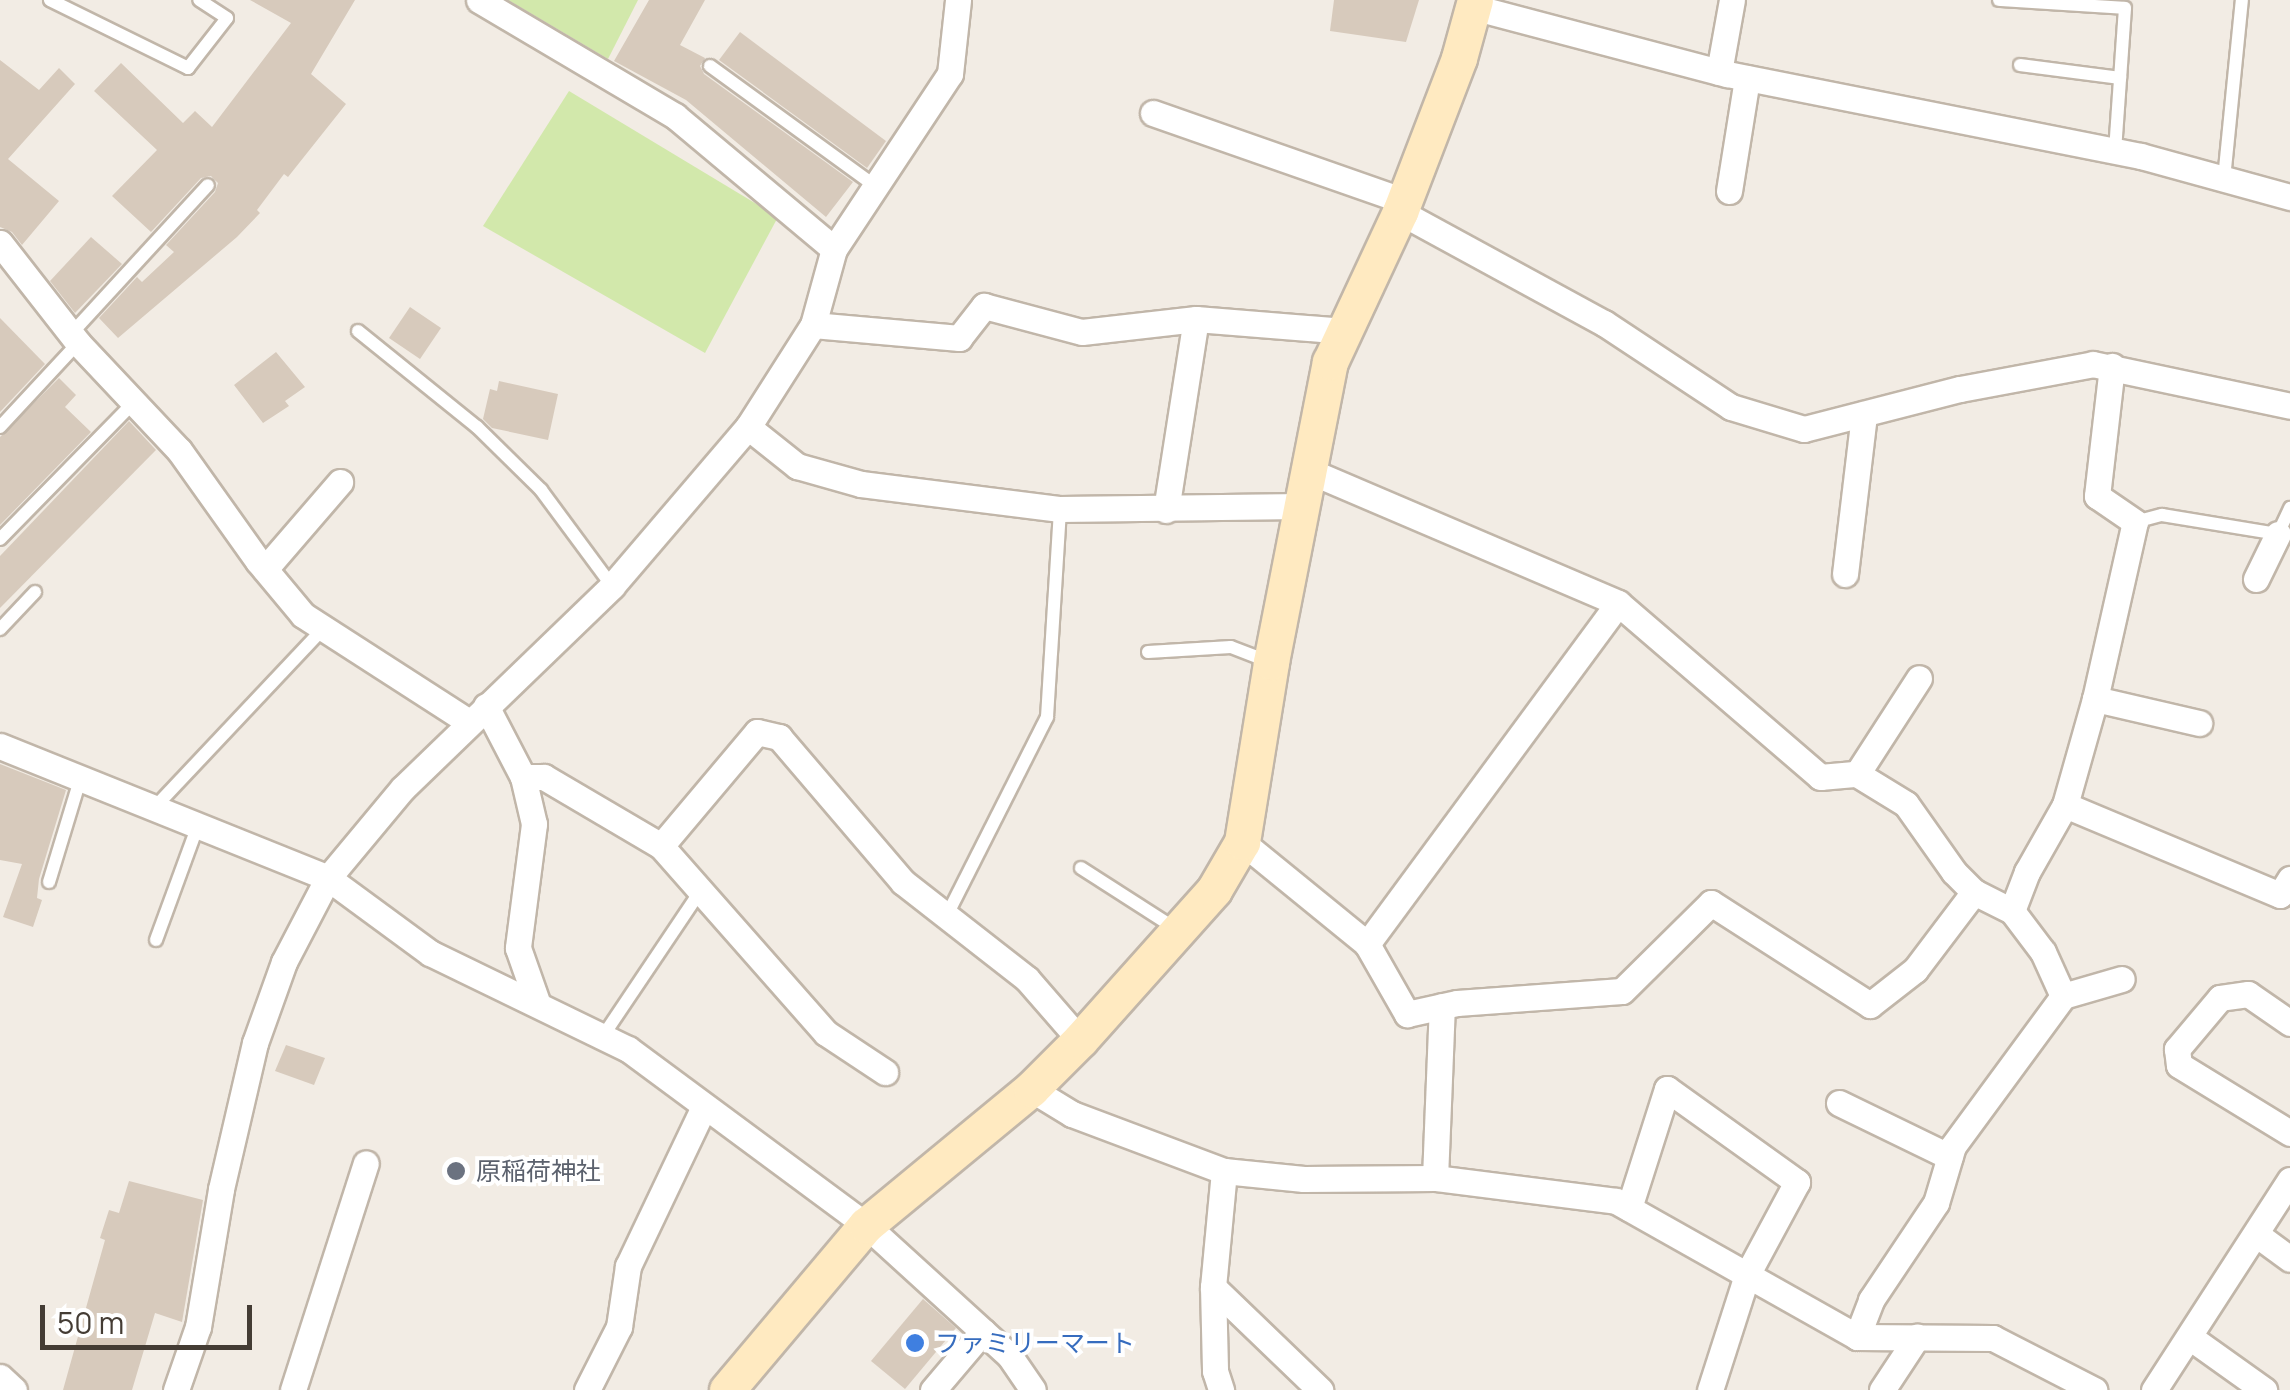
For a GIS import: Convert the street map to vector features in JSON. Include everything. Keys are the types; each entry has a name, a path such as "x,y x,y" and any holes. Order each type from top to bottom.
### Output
{"street":[{"path":"479,0 675,116 834,249"},
{"path":"176,1390 198,1327 221,1189 255,1043 284,962 328,878 403,788 612,586 748,427 813,326 834,249 950,74 958,0"},
{"path":"1719,72 1732,0"},
{"path":"727,1390 866,1225 1031,1088 1080,1040 1214,890 1242,842 1271,662 1330,362 1402,207 1459,58 1474,3 1719,72 2115,151 2290,197"},
{"path":"1728,191 1747,78"},
{"path":"1153,114 1402,207 1604,324 1731,407 1804,429 1960,389 2092,364 2290,406"},
{"path":"0,243 74,338 178,450 303,615 477,714 523,777 534,824 518,948 538,1002"},
{"path":"813,326 960,338 984,306 1082,332 1196,320 1345,331"},
{"path":"1166,510 1196,320"},
{"path":"2012,911 2064,806 2095,699 2135,522 2097,496 2112,366"},
{"path":"1845,574 1864,414"},
{"path":"748,427 796,466 861,484 1060,509 1302,506"},
{"path":"1309,471 1618,603 1820,777 1857,774 1906,804 1974,892 2012,911 2043,952 2063,996"},
{"path":"265,569 340,482"},
{"path":"2256,579 2278,534"},
{"path":"1367,944 1618,603"},
{"path":"1857,774 1920,678"},
{"path":"2095,699 2199,723"},
{"path":"661,846 757,732 779,736 903,882 1026,979 1080,1040"},
{"path":"0,746 328,878 430,953 538,1002 628,1049 866,1225 1010,1355 1033,1390"},
{"path":"523,777 544,776 661,846 826,1033 885,1072"},
{"path":"2064,806 2280,895 2290,879"},
{"path":"1242,842 1367,944 1406,1014 1442,1006 1622,992 1712,904 1870,1005 1914,970 1974,892"},
{"path":"1857,1336 1872,1300 1936,1204 1950,1157 2063,996 2122,979"},
{"path":"2290,1022 2248,994 2220,998 2176,1048 2179,1065 2290,1133"},
{"path":"1435,1178 1442,1006"},
{"path":"1031,1088 1072,1114 1224,1170 1304,1178 1435,1178 1616,1201 1857,1336 1992,1338 2094,1390"},
{"path":"1629,1208 1667,1090 1797,1182 1748,1275 1710,1390"},
{"path":"1839,1103 1950,1157"},
{"path":"587,1390 619,1327 628,1266 704,1107"},
{"path":"293,1390 366,1164"},
{"path":"1222,1390 1215,1371 1214,1287 1224,1170"},
{"path":"2154,1390 2192,1338 2290,1180"},
{"path":"2256,1234 2290,1259"},
{"path":"1214,1287 1320,1390"},
{"path":"933,1390 984,1330"},
{"path":"1882,1390 1917,1337"},
{"path":"2192,1338 2264,1390"},
{"path":"0,1378 14,1390"}],"lane":[{"path":"50,0 188,68 227,18 199,0"},
{"path":"2000,0 2124,8 2115,151"},
{"path":"2224,179 2242,0"},
{"path":"2020,65 2120,78"},
{"path":"710,66 874,184"},
{"path":"0,427 208,185"},
{"path":"358,331 477,427 541,490 612,586"},
{"path":"0,539 133,403"},
{"path":"2135,522 2162,515 2278,534 2290,508"},
{"path":"946,917 1047,717 1060,509"},
{"path":"0,629 35,592"},
{"path":"156,806 324,628"},
{"path":"1148,652 1231,647 1271,662"},
{"path":"49,882 81,777"},
{"path":"156,940 198,824"},
{"path":"1082,868 1180,931"},
{"path":"603,1036 701,890"}],"green space":[{"path":"508,0 638,0 608,59"},
{"path":"569,91 778,217 705,353 483,226"}],"building":[{"path":"250,0 355,0 311,74 346,104 288,177 284,174 257,210 260,213 237,237 118,338 99,318 137,277 142,282 174,252 166,245 215,192 218,183 211,176 201,178 151,232 112,196 157,150 94,91 121,63 183,123 195,111 212,127 291,23"},
{"path":"649,0 705,0 680,45 705,58 700,66 704,74 853,182 826,217 686,100 614,61"},
{"path":"1334,0 1419,0 1406,42 1330,31"},
{"path":"740,32 886,141 867,168 719,60"},
{"path":"0,60 39,90 59,68 75,84 8,159 59,201 22,245 12,232 0,227"},
{"path":"91,237 122,264 75,313 50,281"},
{"path":"410,307 441,328 420,359 389,338"},
{"path":"0,318 45,364 0,412"},
{"path":"276,352 305,387 285,401 289,406 263,423 234,385"},
{"path":"59,378 76,395 65,407 91,432 0,525 0,437"},
{"path":"499,381 558,394 548,440 492,428 483,419 490,389 497,391"},
{"path":"129,421 156,450 0,608 0,556"},
{"path":"0,764 66,790 39,879 37,898 42,900 33,927 3,917 22,864 0,860"},
{"path":"286,1045 325,1058 314,1085 275,1071"},
{"path":"129,1181 203,1200 182,1322 155,1313 132,1390 63,1390 105,1240 100,1238 109,1210 119,1213"},
{"name":"ファミリーマート","path":"923,1299 956,1328 905,1389 871,1361"}],"place":[{"name":"原稲荷神社","path":"456,1171"},
{"name":"ファミリーマート","path":"915,1343"}]}
